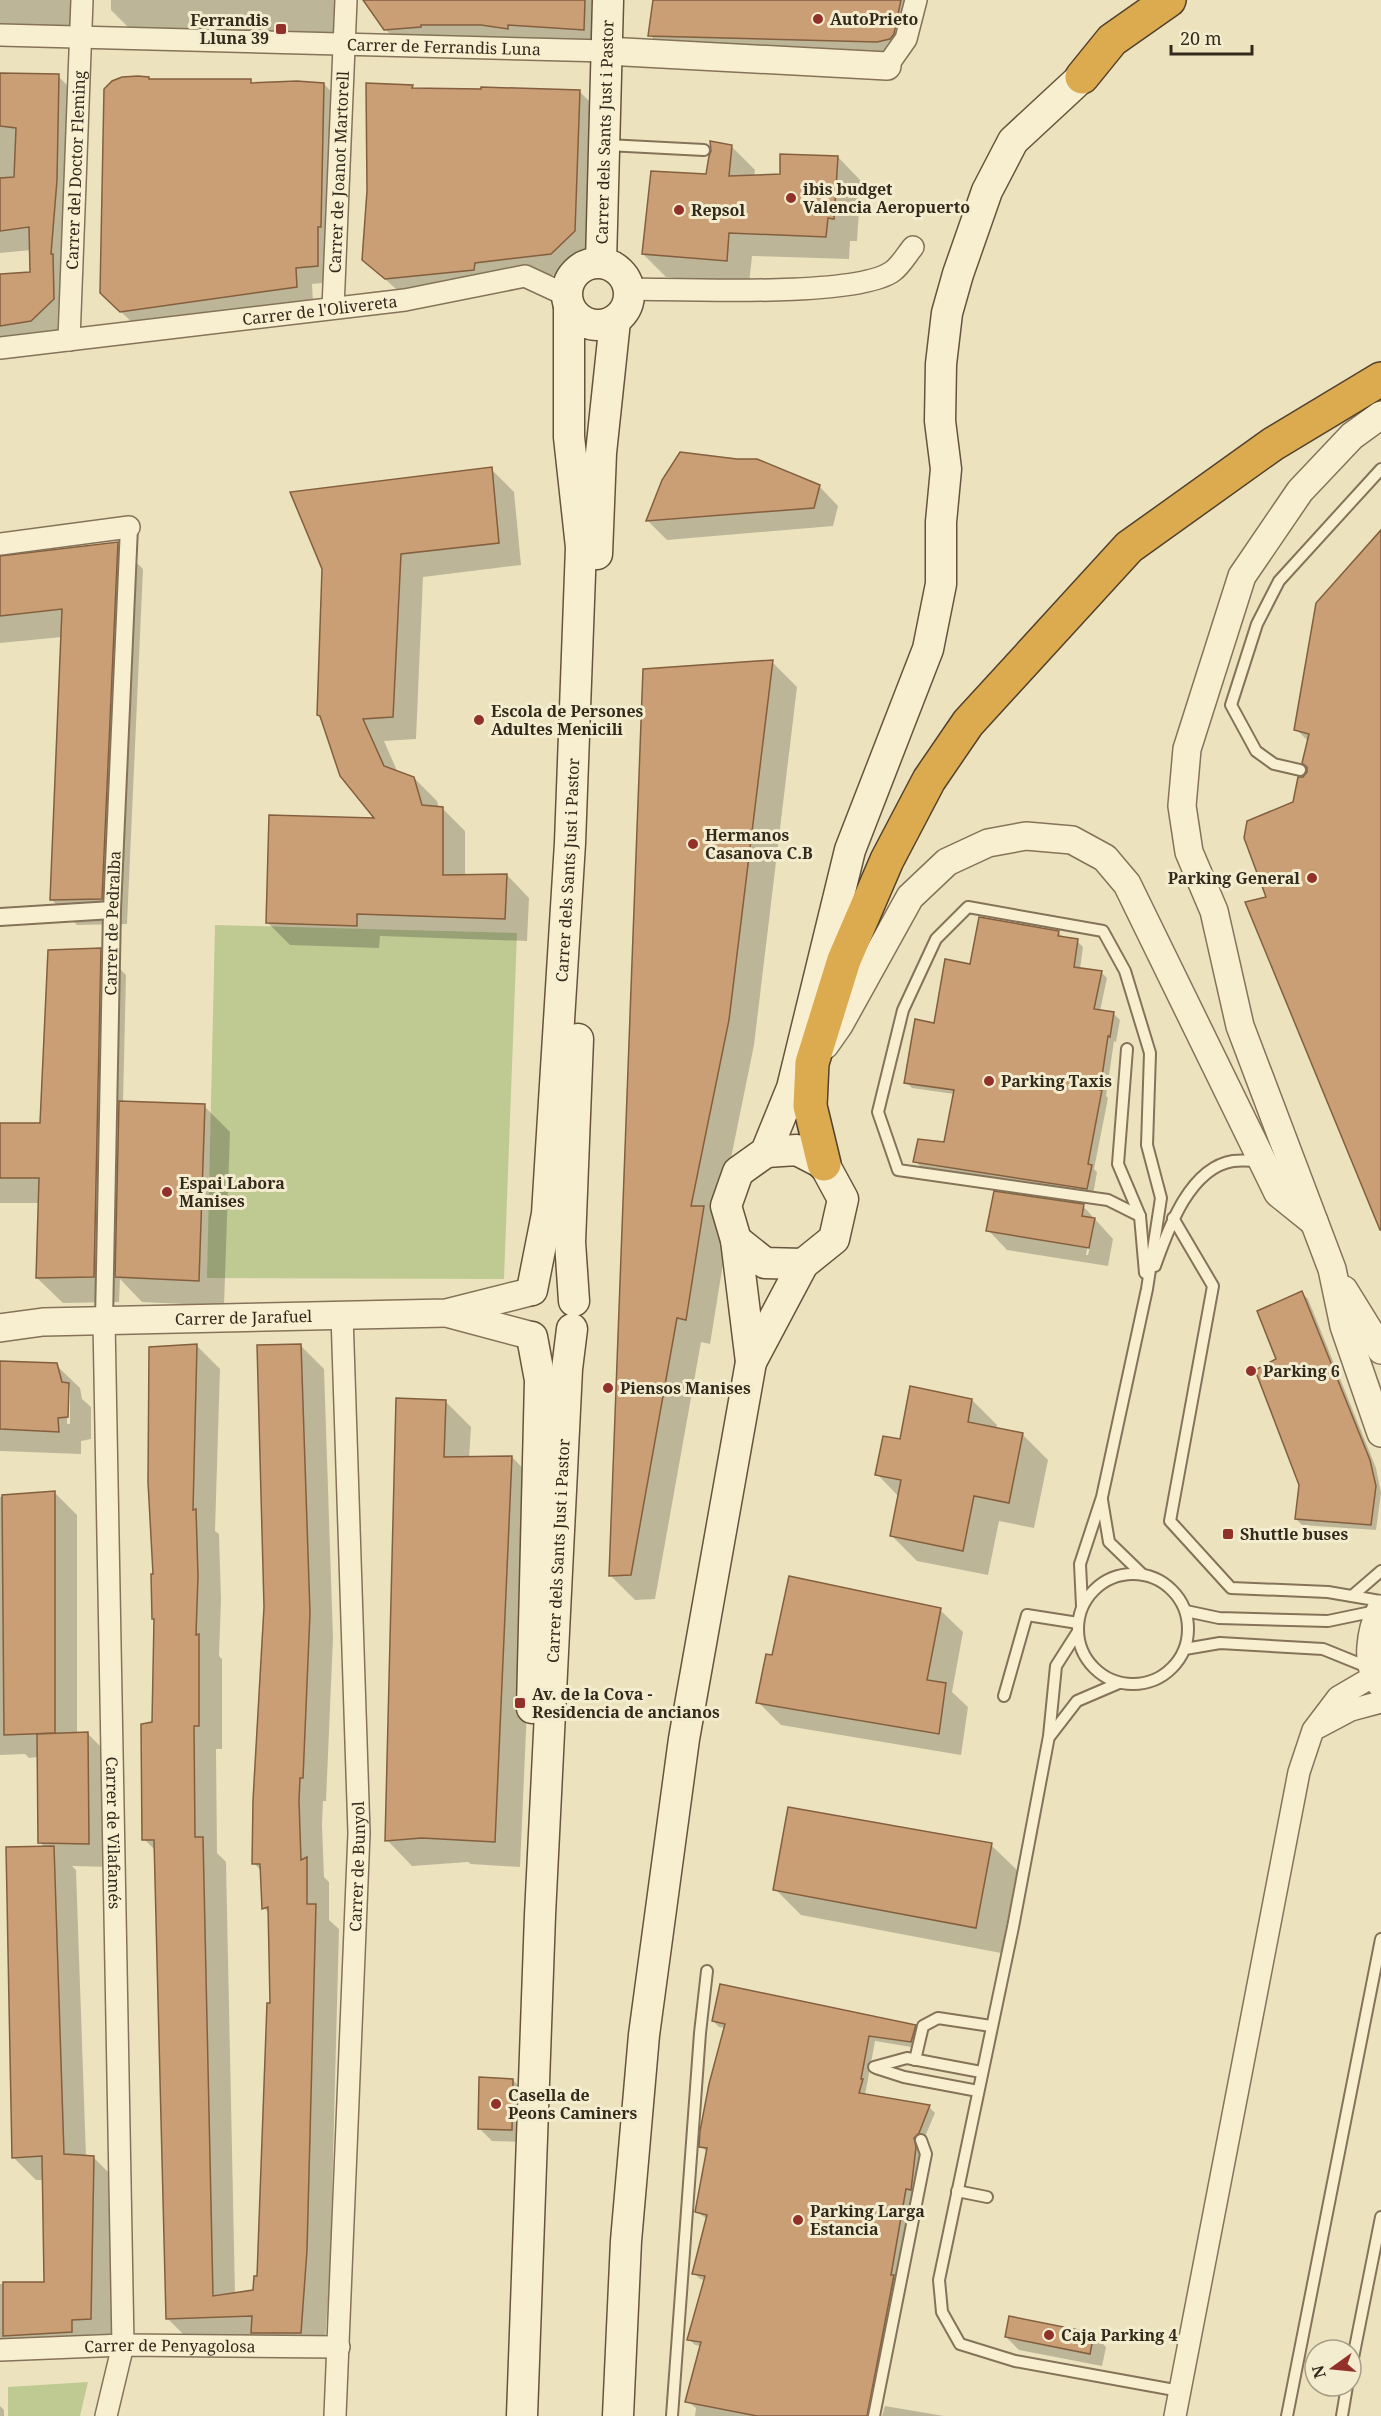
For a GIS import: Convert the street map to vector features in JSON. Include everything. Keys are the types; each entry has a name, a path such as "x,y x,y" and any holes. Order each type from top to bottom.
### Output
{"highway":[{"path":"1082,77 1112,40 1168,0"},
{"path":"824,1164 810,1106 812,1063 844,960 886,860 929,780 968,723 1129,547 1273,444 1381,379"}],"main road":[{"name":"Carrer dels Sants Just i Pastor","path":"601,262 608,0"},
{"path":"766,1152 792,1088 850,850 928,649 941,584 941,522 946,469 940,421 941,375 948,313 970,236 987,191 1013,141 1082,77"},
{"path":"601,262 619,271 626,279 629,289 627,307 615,321 607,324 588,324 580,320 567,301 567,285 572,275 590,263 601,262"},
{"name":"Carrer dels Sants Just i Pastor","path":"531,1291 547,1214 570,843 581,547 569,436 567,301"},
{"name":"Carrer dels Sants Just i Pastor","path":"540,1915 567,1369 573,1315 570,1242 600,465 615,321"},
{"path":"618,2416 626,2241 644,2035 684,1738 751,1362 736,1240 726,1206 738,1172 766,1152 797,1150 824,1164 843,1199 834,1239 803,1264 751,1362"},
{"path":"736,1240 765,1263 803,1264"},
{"path":"551,1285 560,1288 573,1315 558,1340 540,1341 531,1336 523,1327 520,1318 524,1299 531,1291 551,1285"},
{"name":"Carrer dels Sants Just i Pastor","path":"531,1336 540,1380 532,1707 540,1915"},
{"path":"522,2416 540,1915"}],"street":[{"name":"Carrer del Doctor Fleming","path":"69,340 82,0"},
{"name":"Carrer de Joanot Martorell","path":"333,308 346,0"},
{"path":"887,66 906,39 916,0"},
{"name":"Carrer de Ferrandis Luna","path":"0,34 606,51 887,66"},
{"path":"629,289 797,289 854,284 892,272 913,247"},
{"name":"Carrer de l'Olivereta","path":"0,348 405,300 525,276 567,301"},
{"path":"1381,415 1352,436 1300,491 1242,576 1186,749 1182,806 1189,852 1214,910 1240,1026 1332,1269 1344,1326 1381,1433"},
{"path":"0,544 129,527"},
{"name":"Carrer de Pedralba","path":"104,1321 112,910 129,527"},
{"path":"812,1063 839,1025 910,897 946,862 988,843 1026,836 1072,840 1105,858 1127,884 1278,1193 1315,1223"},
{"path":"0,917 112,910"},
{"path":"1332,1269 1381,1350"},
{"name":"Carrer de Jarafuel","path":"0,1328 43,1322 446,1313 531,1291"},
{"name":"Carrer de Jarafuel","path":"0,1311 43,1322"},
{"name":"Carrer de Jarafuel","path":"446,1313 531,1336"},
{"name":"Carrer de Bunyol","path":"335,2416 359,1833 342,1315"},
{"name":"Carrer de Vilafamés","path":"104,1321 123,2345 106,2416"},
{"path":"1359,1371 1381,1403"},
{"path":"1175,2416 1299,1772 1313,1730 1338,1697 1376,1677 1371,1637 1381,1607"},
{"path":"1313,1730 1351,1710 1381,1702"},
{"name":"Carrer de Penyagolosa","path":"0,2350 123,2345 339,2347"}],"lane":[{"path":"604,145 704,150"},
{"path":"1300,770 1274,764 1256,750 1231,705 1257,624 1280,581 1381,469"},
{"path":"1140,1216 1108,1200 898,1170 878,1112 900,1020 936,939 968,908 1102,930 1125,971 1150,1053 1147,1145 1161,1198 1147,1288 1102,1497 1080,1564 1082,1606 1077,1628 1056,1666 1049,1736 1013,1927 939,2280 942,2313 960,2344 1016,2361 1180,2391"},
{"path":"1127,1049 1118,1164 1140,1216 1147,1288"},
{"path":"1147,1288 1173,1218 1204,1175 1231,1161 1263,1161"},
{"path":"1173,1218 1213,1286 1170,1521 1231,1588 1328,1592 1352,1596 1381,1607"},
{"path":"1077,1628 1084,1655 1098,1673 1119,1683 1146,1684 1170,1671 1185,1649 1189,1630 1186,1611 1169,1586 1142,1574 1108,1542 1102,1497"},
{"path":"1352,1596 1381,1571"},
{"path":"1082,1606 1096,1587 1118,1575 1142,1574"},
{"path":"1186,1611 1219,1618 1328,1621 1381,1607"},
{"path":"1004,1696 1027,1615 1077,1628"},
{"path":"1185,1649 1220,1643 1323,1649 1376,1677"},
{"path":"1049,1736 1077,1701 1119,1683"},
{"path":"1287,2416 1381,1939"},
{"path":"672,2416 700,2033 707,1971"},
{"path":"915,2060 923,2026 938,2018 991,2026"},
{"path":"978,2091 904,2077 874,2067 907,2058 981,2072"},
{"path":"874,2416 926,2154 921,2140"},
{"path":"957,2191 987,2197"},
{"path":"1357,2338 1381,2217"},
{"path":"1342,2416 1345,2398"}],"green space":[{"path":"215,925 517,933 504,1279 207,1278"},
{"path":"88,2382 80,2416 8,2416 8,2387"}],"building":[{"path":"363,0 585,0 584,30 508,25 508,29 481,25 421,25 421,27 384,30"},
{"path":"653,0 901,0 894,34 890,39 877,42 648,36"},
{"path":"0,73 59,74 57,180 51,254 53,254 54,299 31,321 0,326 0,274 30,272 29,227 0,231 0,178 14,177 16,128 0,126"},
{"path":"122,77 149,77 149,79 251,79 251,83 297,81 324,83 318,266 296,268 297,287 120,312 100,293 104,89 112,81"},
{"path":"366,83 413,85 412,88 481,89 481,87 580,90 575,231 551,254 475,263 474,270 385,279 362,260 367,191"},
{"path":"710,141 732,145 729,176 780,174 780,154 838,156 834,219 828,218 826,237 729,233 727,261 642,254 651,171 706,174 711,151"},
{"path":"680,452 737,459 757,459 820,485 814,508 646,521 662,480"},
{"path":"492,467 499,543 401,554 393,717 363,719 384,766 414,777 422,805 443,807 443,875 507,874 505,919 357,914 357,926 266,923 269,815 374,818 340,776 320,716 317,715 322,569 290,492"},
{"name":"Parking General","path":"1381,530 1380,1230 1245,902 1266,897 1244,838 1247,821 1293,802 1298,777 1303,777 1307,772 1307,767 1302,763 1309,734 1294,730 1316,603"},
{"path":"118,542 102,899 50,900 62,609 0,616 0,556"},
{"name":"Hermanos Casanova C.B","path":"773,660 729,1020 691,1206 704,1206 686,1320 677,1318 631,1575 609,1576 643,669"},
{"name":"Parking Taxis","path":"979,917 1059,931 1058,936 1078,939 1074,967 1102,971 1094,1009 1114,1012 1110,1037 1108,1036 1100,1090 1102,1090 1088,1164 1092,1165 1087,1189 913,1162 918,1139 944,1142 954,1090 904,1083 915,1019 934,1023 945,959 970,964"},
{"path":"101,948 94,1277 36,1278 39,1178 0,1178 0,1123 40,1123 48,950"},
{"name":"Espai Labora Manises","path":"119,1101 205,1104 199,1281 115,1277"},
{"path":"994,1191 1084,1204 1082,1216 1095,1218 1089,1248 986,1231"},
{"path":"1302,1291 1370,1460 1376,1486 1371,1525 1295,1519 1299,1485 1255,1370 1276,1359 1257,1311"},
{"path":"197,1344 193,1510 196,1509 198,1576 196,1635 199,1634 199,1726 194,1726 195,1837 203,1837 213,2296 253,2290 254,2276 257,2276 267,2003 270,2003 268,1907 262,1909 260,1864 252,1864 253,1800 264,1607 257,1345 301,1344 310,1613 303,1778 300,1778 299,1801 301,1860 307,1857 307,1904 316,1904 307,2250 301,2333 251,2333 252,2316 166,2319 154,1840 142,1840 141,1724 152,1722 154,1619 152,1619 151,1574 153,1574 148,1482 149,1347"},
{"path":"0,1361 57,1363 62,1382 69,1383 68,1417 58,1418 59,1432 0,1429"},
{"path":"910,1386 972,1399 968,1422 1023,1433 1009,1503 974,1496 963,1551 890,1536 901,1480 875,1475 883,1436 900,1439"},
{"path":"396,1398 446,1400 444,1457 512,1456 495,1842 422,1838 385,1841"},
{"path":"55,1491 55,1733 4,1735 2,1495"},
{"path":"789,1576 941,1608 927,1680 946,1683 939,1734 756,1703 766,1654 772,1655"},
{"path":"88,1732 89,1844 38,1843 37,1734"},
{"path":"788,1807 992,1843 976,1928 773,1890"},
{"path":"54,1846 64,2154 94,2156 91,2319 72,2320 72,2332 3,2336 3,2282 44,2282 42,2156 12,2158 6,1847"},
{"name":"Parking Larga Estancia","path":"720,1984 916,2025 911,2042 869,2036 859,2093 930,2105 919,2133 914,2138 916,2147 911,2190 906,2189 891,2275 894,2275 867,2416 757,2416 685,2402 701,2342 687,2340 705,2276 692,2274 707,2215 695,2212 707,2148 699,2147 700,2131 709,2084 725,2024 712,2021"},
{"name":"Casella de Peons Caminers","path":"479,2077 513,2079 512,2130 478,2129"},
{"name":"Caja Parking 4","path":"1009,2316 1094,2333 1090,2354 1005,2337"}],"place":[{"name":"AutoPrieto","path":"818,19"},
{"name":"Ferrandis Lluna 39","path":"281,29"},
{"name":"ibis budget Valencia Aeropuerto","path":"791,198"},
{"name":"Repsol","path":"679,210"},
{"name":"Escola de Persones Adultes Menicili","path":"479,720"},
{"name":"Hermanos Casanova C.B","path":"693,844"},
{"name":"Parking General","path":"1312,878"},
{"name":"Parking Taxis","path":"989,1081"},
{"name":"Espai Labora Manises","path":"167,1192"},
{"name":"Parking 6","path":"1251,1371"},
{"name":"Piensos Manises","path":"608,1388"},
{"name":"Shuttle buses","path":"1228,1534"},
{"name":"Av. de la Cova - Residencia de ancianos","path":"520,1703"},
{"name":"Casella de Peons Caminers","path":"496,2104"},
{"name":"Parking Larga Estancia","path":"798,2220"},
{"name":"Caja Parking 4","path":"1049,2335"}]}
